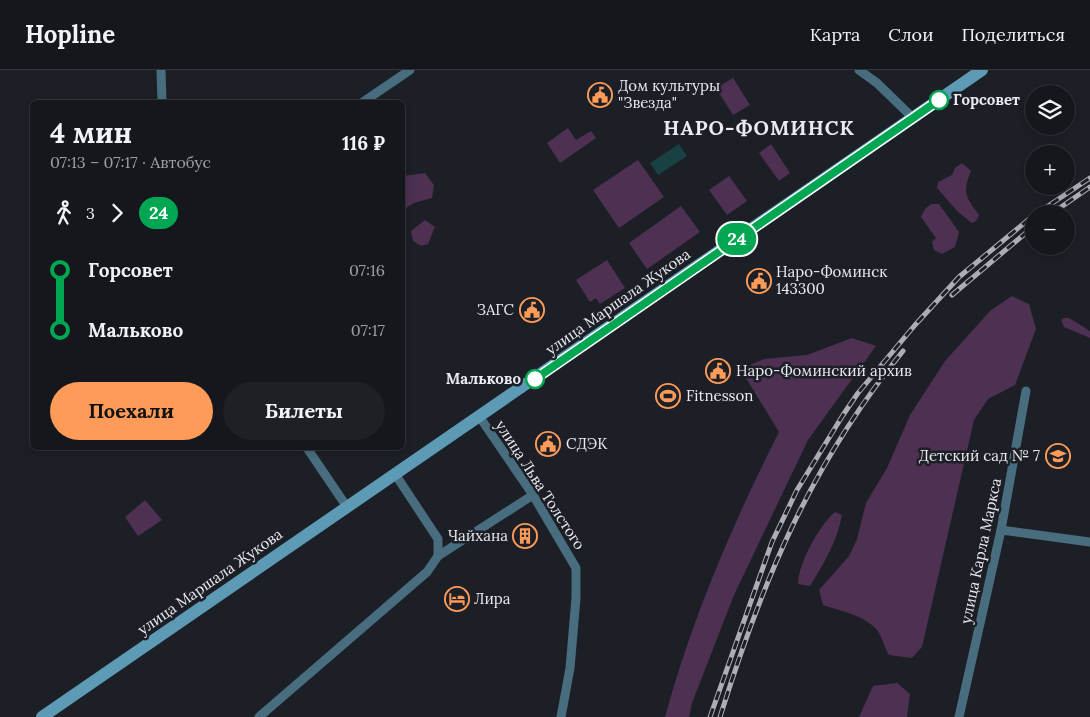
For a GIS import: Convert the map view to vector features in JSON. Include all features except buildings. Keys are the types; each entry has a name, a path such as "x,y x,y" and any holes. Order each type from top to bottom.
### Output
{"main road":[{"name":"улица Маршала Жукова","path":"42,717 982,70"}],"street":[{"path":"161,70 162,100"},
{"path":"366,100 410,70"},
{"path":"859,70 877,83 913,118"},
{"name":"улица Карла Маркса","path":"958,717 1001,530 1026,391"},
{"name":"улица Льва Толстого","path":"479,416 533,495 576,568 576,598 570,668 561,717"},
{"path":"308,450 347,507"},
{"path":"395,474 438,539 438,556"},
{"path":"259,717 424,575 438,556 533,495"},
{"path":"1001,530 1090,542"}],"shaded area":[{"path":"733,78 750,105 733,115 716,88"},
{"path":"568,128 576,140 591,131 596,138 560,163 547,143"},
{"path":"679,144 687,156 658,175 650,163"},
{"path":"771,144 790,173 779,181 759,153"},
{"path":"638,160 664,197 619,228 593,190"},
{"path":"962,163 971,171 966,190 968,199 979,215 976,221 972,223 958,212 937,188 938,182 952,175 955,168"},
{"path":"425,173 434,185 432,198 414,203 405,209 405,176"},
{"path":"729,176 747,201 727,215 709,190"},
{"path":"931,204 939,204 959,232 955,247 942,254 934,250 932,242 936,238 921,217 925,209"},
{"path":"681,206 700,232 647,269 629,243"},
{"path":"425,220 435,227 428,244 421,246 413,241 411,231"},
{"path":"607,260 625,288 600,304 596,298 590,302 576,280"},
{"path":"1012,296 1029,304 1036,329 1015,385 988,399 974,420 922,647 912,658 889,655 879,632 872,625 852,614 823,605 819,590 849,556 857,539 866,503 887,468 910,415 945,361 991,310"},
{"path":"1069,318 1090,331 1090,338 1064,327 1061,320"},
{"path":"852,338 876,346 808,440 734,595 692,703 689,717 665,717 688,644 715,571 779,432 744,375 743,368 764,359 807,355"},
{"path":"145,500 162,520 138,536 125,517"},
{"path":"835,512 842,515 837,534 829,552 810,586 798,584 802,566 811,545"},
{"path":"897,683 910,694 907,717 859,717 873,686"}],"railway":[{"path":"1050,205 1090,178"},
{"path":"1064,205 1090,187"},
{"path":"710,717 772,542 797,490 843,415 858,393 915,325 959,277 1025,222"},
{"path":"952,295 1025,234"},
{"path":"720,717 754,617 793,525 816,480 842,436 870,394 903,351"}],"bus line":[{"name":"24","path":"535,379 939,100"}],"place":[{"name":"Дом культуры \"Звезда\"","path":"600,95"},
{"name":"Горсовет","path":"939,100"},
{"name":"Наро-Фоминск 143300","path":"759,281"},
{"name":"ЗАГС","path":"532,310"},
{"name":"Наро-Фоминский архив","path":"718,371"},
{"name":"Мальково","path":"535,379"},
{"name":"Fitnesson","path":"668,396"},
{"name":"СДЭК","path":"548,444"},
{"name":"Детский сад № 7","path":"1058,456"},
{"name":"Чайхана","path":"525,536"},
{"name":"Лира","path":"457,599"}],"district":[{"name":"НАРО-ФОМИНСК","path":"759,128"}]}
